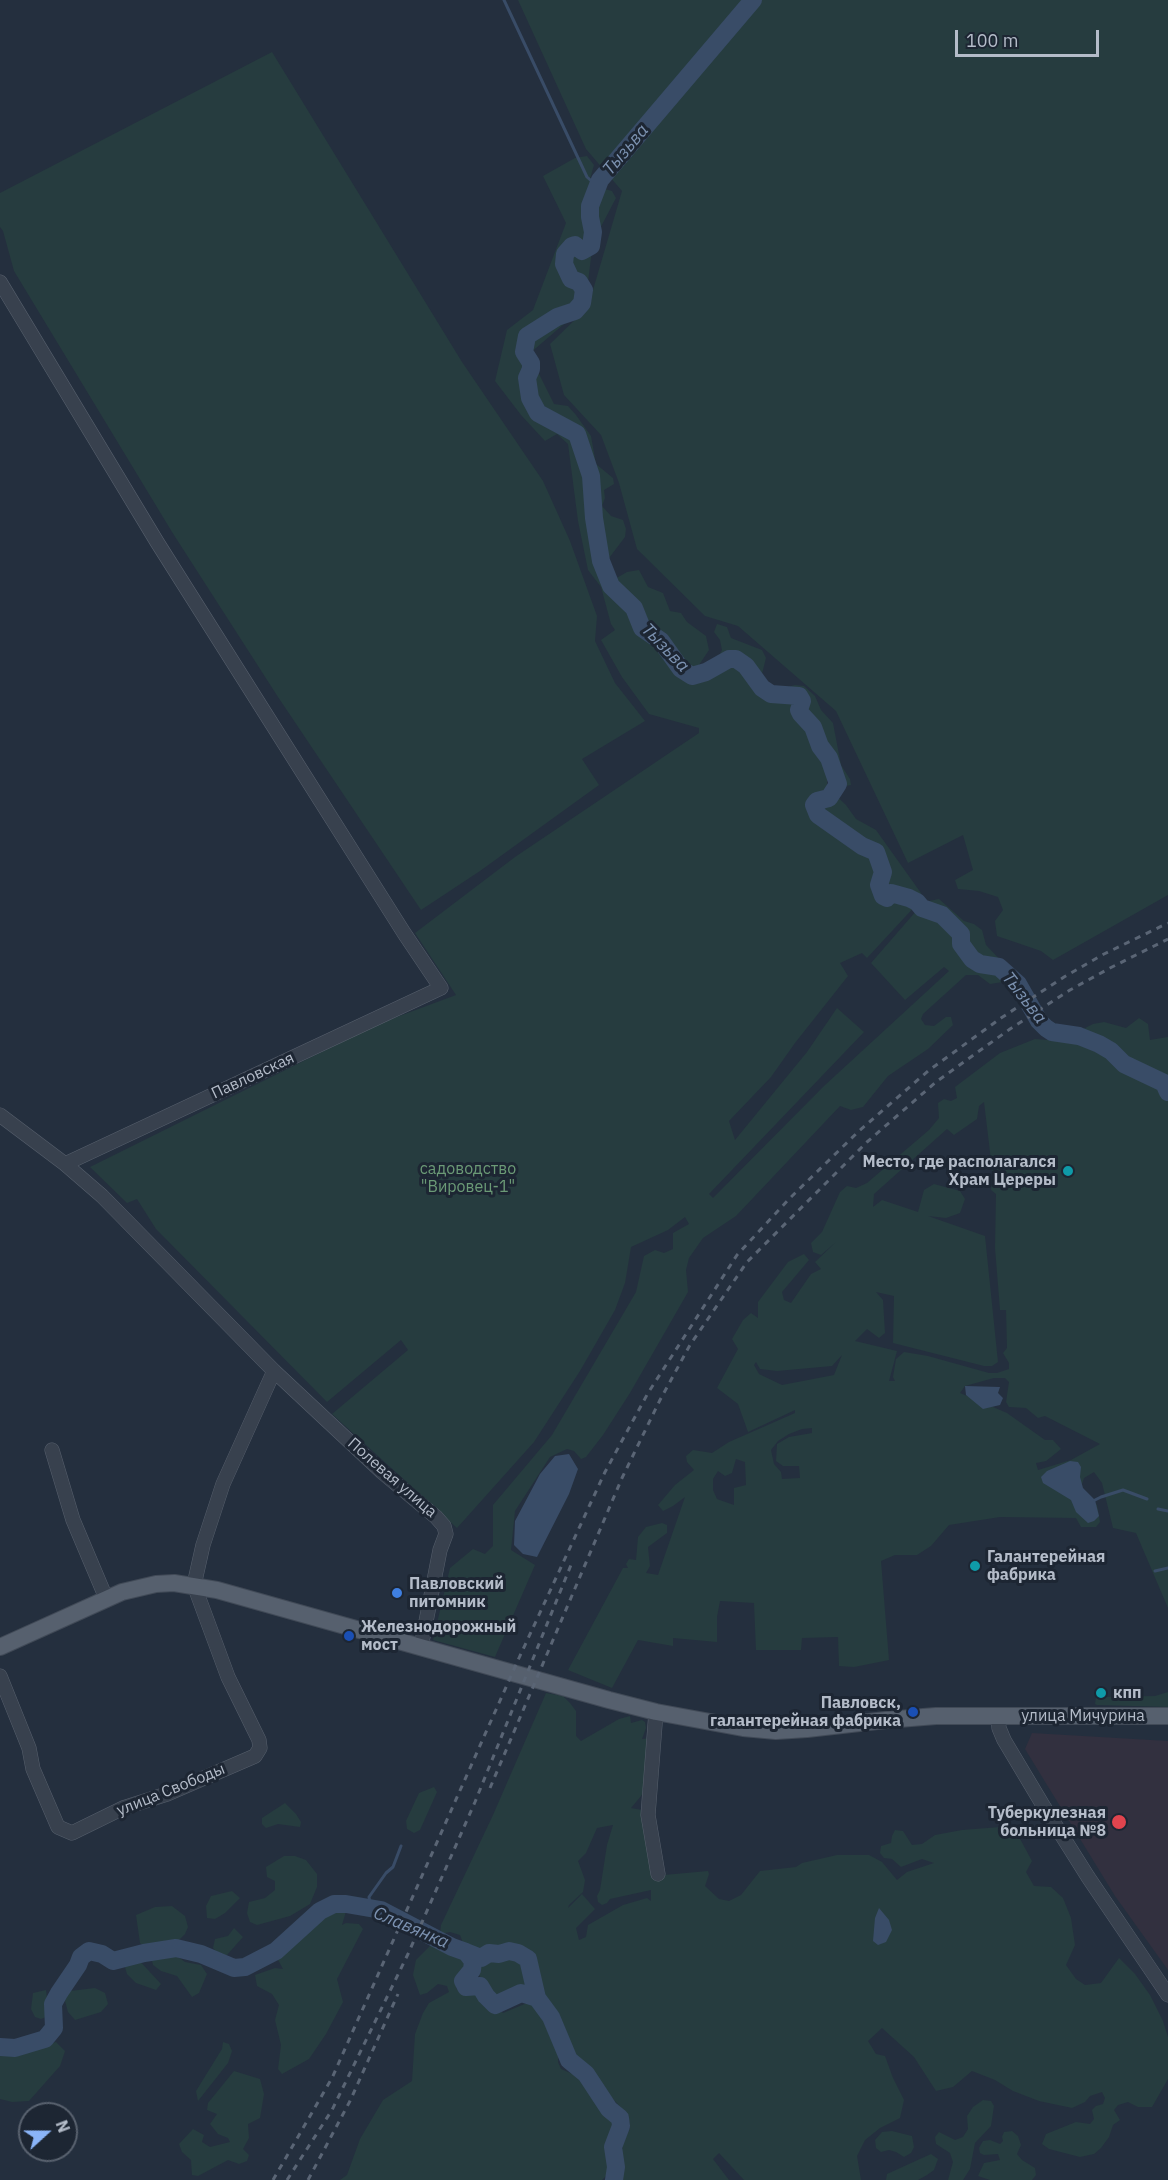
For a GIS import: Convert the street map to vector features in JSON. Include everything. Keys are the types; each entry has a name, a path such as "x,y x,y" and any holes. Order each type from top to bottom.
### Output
{"main road":[{"name":"улица Мичурина","path":"0,1647 106,1598 138,1587 156,1584 194,1585 656,1712 743,1728 776,1731 925,1717 1168,1716"}],"street":[{"name":"Павловская","path":"0,282 157,542 441,988 65,1164"},
{"path":"0,1115 65,1164 114,1209 274,1371 223,1484 203,1545 194,1585"},
{"name":"Полевая улица","path":"274,1371 382,1472 444,1526 446,1534 440,1550 421,1647"},
{"path":"52,1450 73,1520 106,1598"},
{"name":"улица Свободы","path":"0,1676 29,1748 33,1769 58,1827 72,1833 123,1808 167,1794 255,1756 260,1748 260,1740 228,1677 194,1585"},
{"path":"656,1712 648,1815 658,1874"},
{"path":"998,1715 999,1728 1004,1740 1044,1807 1088,1877 1168,1995"}],"shaded area":[{"name":"Туберкулезная больница №8","path":"1032,1733 1168,1741 1168,1970 1115,1896 1025,1749"}],"green space":[{"path":"518,0 1168,0 1168,895 1053,960 1041,951 997,936 995,921 1003,910 998,897 979,891 958,889 955,880 973,870 963,835 908,863 836,711 738,626 705,616 637,549 619,483 601,435 564,395 550,344 588,307 622,191 586,149"},
{"path":"272,52 462,362 543,481 570,541 597,616 595,641 615,683 645,721 582,759 599,785 480,871 421,910 278,697 172,532 14,271 0,227 0,193"},
{"name":"садоводство \"Вировец-1\"","path":"587,156 594,165 590,179 594,186 612,191 616,198 593,242 585,306 529,354 554,404 568,406 576,415 591,436 596,464 613,478 614,484 604,490 605,498 602,506 611,516 623,520 626,529 625,537 603,566 605,575 613,580 627,572 639,570 648,587 663,593 670,611 681,613 687,622 706,636 709,650 699,665 702,671 713,668 722,650 720,640 714,632 717,624 727,627 731,638 762,650 766,658 762,674 764,684 772,693 780,694 784,688 795,685 804,686 815,696 821,710 833,723 841,765 851,785 845,786 832,779 827,781 827,787 846,805 856,819 876,830 921,893 918,903 867,958 862,953 840,963 848,976 771,1077 729,1121 735,1140 807,1052 837,1008 864,1032 709,1194 713,1198 824,1086 949,971 944,967 905,1000 871,963 924,902 939,899 964,921 982,930 986,945 1013,973 1003,982 990,984 978,975 966,975 923,1014 921,1019 925,1025 934,1026 946,1017 951,1017 953,1025 928,1049 888,1076 863,1107 851,1110 840,1106 736,1216 703,1238 689,1258 686,1270 688,1292 603,1435 586,1457 581,1459 574,1451 567,1449 550,1457 515,1511 511,1550 535,1565 495,1657 433,1640 450,1568 473,1549 485,1554 493,1546 493,1505 552,1435 636,1292 644,1256 655,1250 664,1253 673,1249 673,1233 689,1224 685,1217 668,1230 631,1247 625,1283 615,1310 580,1371 534,1442 457,1528 332,1414 408,1350 401,1340 327,1402 156,1229 137,1199 127,1203 90,1167 378,1024 456,995 415,933 515,857 699,733 699,728 649,714 622,677 601,640 615,630 611,624 601,587 588,570 578,521 568,444 557,434 545,441 495,381 507,330 533,310 566,223 543,176 575,158"},
{"path":"1139,1018 1148,1024 1150,1040 1168,1037 1168,1608 1136,1533 1113,1528 1102,1483 1094,1472 1084,1478 1080,1490 1097,1505 1100,1522 1096,1527 1081,1527 1076,1518 1000,1517 949,1525 931,1546 917,1555 895,1555 881,1561 889,1660 854,1667 839,1666 838,1637 802,1638 801,1650 756,1650 754,1603 720,1601 717,1617 717,1642 673,1638 673,1646 638,1640 612,1688 568,1670 623,1568 628,1568 626,1564 629,1559 636,1560 638,1537 646,1527 662,1523 667,1525 667,1533 648,1547 650,1566 646,1573 658,1575 685,1497 663,1511 658,1505 675,1485 694,1470 687,1462 686,1456 693,1450 712,1453 729,1442 795,1413 795,1410 748,1432 738,1404 717,1388 738,1349 732,1339 743,1320 751,1313 758,1318 758,1302 788,1262 804,1254 809,1260 782,1292 784,1300 791,1303 811,1274 821,1269 815,1262 836,1242 821,1255 813,1252 811,1243 822,1232 840,1192 847,1186 856,1188 867,1183 929,1130 939,1118 938,1103 944,1099 951,1101 957,1098 955,1087 1000,1053 1035,1039 1060,1041 1093,1024 1104,1022 1126,1028","holes":["984,1102 993,1177 991,1190 996,1194 995,1248 1000,1310 1006,1310 1007,1348 1003,1353 1009,1363 1009,1369 989,1373 928,1356 904,1352 896,1359 893,1377 895,1381 889,1381 897,1351 855,1341 867,1329 879,1338 885,1333 883,1300 876,1292 894,1296 893,1343 984,1366 992,1366 998,1362 985,1236 928,1216 946,1218 960,1213 965,1199 960,1191 934,1184 924,1190 918,1212 882,1200 873,1207 874,1194 947,1129 954,1135 977,1119 979,1106","842,1355 834,1375 782,1385 759,1374 754,1365 756,1362 760,1369 777,1371 832,1366","994,1378 1005,1378 1009,1382 1006,1402 1009,1407 1026,1408 1038,1418 1045,1416 1100,1444 1071,1460 1038,1470 1036,1463 1046,1461 1061,1449 1053,1440 1045,1440 1007,1413 960,1393 965,1386","812,1428 812,1433 789,1437 777,1444 776,1461 783,1466 799,1466 800,1478 782,1479 781,1472 774,1464 771,1450 778,1441 789,1434","736,1459 745,1462 746,1485 734,1488 734,1505 717,1499 713,1490 713,1479 718,1471 725,1476 732,1473"]},
{"path":"1168,1692 1168,1707 1095,1704 1096,1697 1155,1696"},
{"path":"546,1693 563,1696 576,1711 576,1736 581,1741 619,1719 630,1716 631,1723 642,1720 645,1722 646,1728 642,1739 650,1738 646,1790 631,1808 642,1810 653,1876 708,1871 705,1886 719,1899 729,1901 741,1895 760,1871 796,1867 802,1863 837,1855 869,1855 882,1862 897,1880 907,1872 934,1863 922,1859 901,1867 892,1859 884,1858 880,1853 881,1846 891,1843 895,1830 903,1831 912,1845 922,1844 935,1835 962,1830 1013,1826 1032,1861 1026,1872 1034,1886 1051,1887 1063,1898 1071,1918 1075,1945 1066,1965 1076,1979 1085,1985 1101,1983 1119,1958 1135,1974 1150,1995 1168,2037 1168,2079 1152,2107 1138,2107 1128,2102 1118,2105 1114,2110 1120,2120 1113,2125 1109,2137 1101,2148 1094,2154 1080,2157 1049,2149 1042,2144 1046,2134 1076,2122 1090,2124 1094,2119 1092,2110 1103,2104 1105,2098 1102,2092 1090,2096 1085,2102 1072,2108 1039,2101 972,2071 953,2087 936,2091 914,2057 882,2028 868,2041 876,2054 885,2056 904,2100 900,2118 880,2128 865,2140 857,2156 861,2180 744,2180 719,2153 713,2159 729,2180 618,2180 623,2143 630,2128 628,2115 578,2062 568,2048 560,2023 543,1997 527,1991 517,1992 503,2000 496,1999 489,1993 478,1973 478,1955 463,1943 460,1935 450,1932 440,1934 441,1925 493,1815","holes":["613,1825 597,1896 598,1902 602,1905 610,1899 651,1890 651,1901 647,1898 623,1905 588,1925 586,1937 579,1940 576,1928 595,1909 582,1894 568,1908 583,1892 585,1880 578,1861 586,1853 597,1828"]},
{"path":"434,1787 437,1792 420,1830 414,1833 407,1829 406,1821 419,1793"},
{"path":"285,1803 301,1822 300,1827 278,1824 266,1828 262,1824 262,1818"},
{"path":"284,1856 295,1856 306,1860 317,1874 317,1887 310,1904 290,1916 257,1925 250,1922 247,1913 249,1902 265,1898 275,1890 275,1881 267,1877 266,1867"},
{"path":"232,1891 240,1898 225,1913 215,1919 207,1918 206,1906 211,1896"},
{"path":"172,1906 185,1916 188,1927 185,1934 175,1944 178,1957 185,1962 201,1965 207,1974 199,1993 192,1997 177,1976 161,1971 153,1965 150,1952 140,1943 136,1915 155,1907"},
{"path":"331,1908 347,1908 342,1925 359,1924 363,1929 337,1979 343,2002 309,2059 282,2074 278,2069 281,2045 275,2020 279,2005 272,1994 257,1986 255,1975 275,1968 283,1969 277,1958"},
{"path":"234,1928 243,1937 227,1955 220,1956 213,1948 215,1939 228,1936"},
{"path":"432,1944 465,1956 469,1963 468,1970 456,1988 461,1994 470,1994 474,1987 503,2013 527,2003 537,2006 548,2020 558,2047 558,2062 561,2069 577,2076 593,2093 602,2111 614,2124 608,2148 609,2173 602,2180 340,2180 347,2175 360,2139 383,2100 412,2081 415,2034 423,2013 429,2003 449,1992 447,1986 438,1984 427,1993 420,1995 413,1975 416,1960"},
{"path":"136,1957 161,1984 156,1990 136,1983 127,1974 124,1964"},
{"path":"95,1988 105,1993 108,2004 101,2012 75,2020 68,2012 64,1997 70,1991"},
{"path":"46,1990 49,2016 41,2019 35,2017 31,2009 33,1993"},
{"path":"56,2042 65,2051 60,2066 29,2101 12,2102 0,2099 0,2051 12,2052"},
{"path":"223,2042 229,2044 232,2051 228,2063 198,2101 196,2091 222,2049"},
{"path":"234,2071 260,2079 264,2094 260,2118 248,2124 249,2138 243,2149 249,2155 247,2161 239,2164 228,2160 198,2176 192,2175 191,2160 182,2152 179,2144 193,2129 204,2135 202,2142 210,2147 230,2142 228,2138 218,2134 210,2124 217,2114 207,2110 208,2103"},
{"path":"983,2100 991,2101 994,2106 991,2126 975,2143 970,2169 963,2180 948,2180 953,2162 950,2153 936,2144 935,2137 939,2132 955,2140 963,2137 968,2129 967,2116 973,2107"},
{"path":"892,2131 912,2136 914,2147 911,2153 904,2157 896,2152 889,2150 881,2152 876,2148 875,2140 882,2132"},
{"path":"1012,2131 1018,2136 1021,2145 1017,2154 1035,2168 1036,2175 1032,2180 990,2180 978,2176 984,2163 1000,2160 998,2154 980,2153 979,2148 983,2141 990,2140 1000,2144 1003,2141 1004,2132"},
{"path":"931,2154 938,2159 934,2170 927,2175 918,2180 886,2180 887,2174"}],"water":[{"path":"965,1386 1000,1387 998,1393 1003,1398 1000,1405 983,1409 966,1395"},
{"path":"569,1454 578,1469 569,1494 537,1557 523,1554 514,1545 515,1521 540,1474 555,1456"},
{"path":"1070,1461 1078,1462 1081,1467 1080,1477 1083,1488 1095,1500 1099,1516 1094,1521 1088,1523 1076,1512 1071,1500 1043,1483 1041,1477 1047,1471"},
{"path":"879,1908 889,1920 892,1930 886,1942 878,1945 873,1941 875,1918"}],"waterway":[{"path":"504,0 587,177 597,186"},
{"name":"Тызьва","path":"753,0 600,180 590,206 593,232 591,246 582,251 575,245 565,254 564,264 571,279 579,282 584,290 582,303 575,311 557,317 527,336 524,352 531,363 527,378 530,398 538,413 577,434 591,476 594,518 601,561 611,586 634,608 642,628 661,641 681,669 692,676 706,672 729,659 736,659 746,666 762,688 771,694 799,696 802,701 799,710 813,727 820,746 829,758 838,784 829,798 817,801 814,805 818,815 862,846 876,852 883,872 879,885 883,896 887,898 891,893 909,898 922,908 942,915 961,934 961,944 972,959 980,964 999,967 1018,984 1039,1021 1046,1028 1052,1032 1079,1036 1099,1044 1111,1051 1124,1064 1164,1083 1168,1092"},
{"path":"1095,1500 1123,1490 1147,1499"},
{"path":"1158,1509 1168,1511"},
{"path":"1155,1571 1168,1568"},
{"path":"371,1909 369,1897 393,1867 401,1846"},
{"name":"Славянка","path":"0,2047 15,2048 45,2039 54,2028 53,2004 81,1957 89,1951 102,1954 113,1961 176,1948 201,1954 234,1968 245,1967 276,1951 320,1911 334,1904 381,1910 466,1952 473,1961 472,1970 463,1981 466,1987 480,1986 495,2005 521,1993 537,1998 551,2017 569,2060 586,2074 609,2109 620,2118 621,2126 613,2147 616,2167 614,2180"},
{"path":"466,1952 481,1958 489,1953 499,1954 509,1951 528,1959 537,1998"}],"railway":[{"path":"273,2180 332,2078 519,1658 605,1472 648,1393 737,1255 789,1199 859,1131 928,1071 1001,1018 1064,977 1104,954 1168,923"},
{"path":"490,1788 622,1478 660,1400 690,1345 747,1262 867,1142 936,1082 1010,1029 1070,990 1168,939"},
{"path":"287,2180 332,2110 408,1954 475,1802 573,1560"},
{"path":"308,2180 350,2101 398,1994"}],"place":[{"name":"Место, где располагался Храм Цереры","path":"1068,1171"},
{"name":"Галантерейная фабрика","path":"975,1566"},
{"name":"Павловский питомник","path":"397,1593"},
{"name":"Железнодорожный мост","path":"349,1636"},
{"name":"кпп","path":"1101,1693"},
{"name":"Павловск, галантерейная фабрика","path":"913,1712"},
{"name":"Туберкулезная больница №8","path":"1119,1822"}]}
